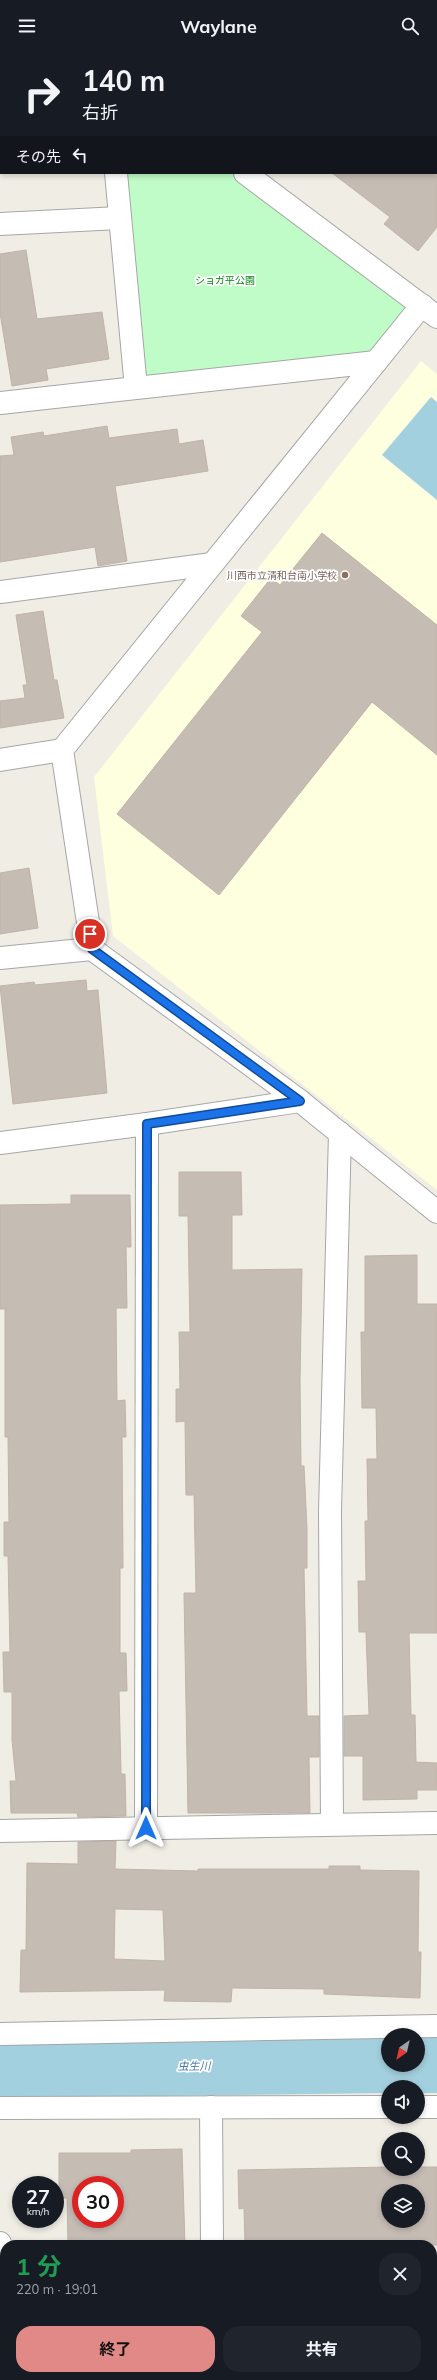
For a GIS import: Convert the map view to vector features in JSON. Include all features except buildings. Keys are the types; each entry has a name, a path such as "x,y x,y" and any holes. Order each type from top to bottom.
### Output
{"street":[{"path":"116,174 136,388"},
{"path":"0,760 62,750 376,362 430,311 246,174"},
{"path":"0,224 119,218"},
{"path":"0,402 376,362"},
{"path":"0,592 212,564"},
{"path":"62,750 92,949"},
{"path":"0,958 92,949 300,1101 437,1212"},
{"path":"0,1143 147,1124 300,1101"},
{"path":"146,1828 147,1124"},
{"path":"332,1824 330,1511 340,1133"},
{"path":"0,1831 437,1822"},
{"path":"0,2034 437,2026"},
{"path":"0,2108 381,2107"},
{"path":"425,2107 437,2107"},
{"path":"211,2108 212,2240"}],"shaded area":[{"name":"川西市立清和台南小学校","path":"421,361 437,374 437,1190 113,936 94,777"}],"green space":[{"name":"ショガ平公園","path":"117,174 246,174 422,305 376,362 136,388"}],"water":[{"path":"431,397 437,402 437,500 382,455"}],"waterway":[{"name":"虫生川","path":"0,2068 381,2063"},
{"name":"虫生川","path":"425,2063 437,2063"}],"place":[{"name":"川西市立清和台南小学校","path":"345,575"}],"route":[{"path":"90,934 92,949 300,1101 147,1124 146,1828"}]}
